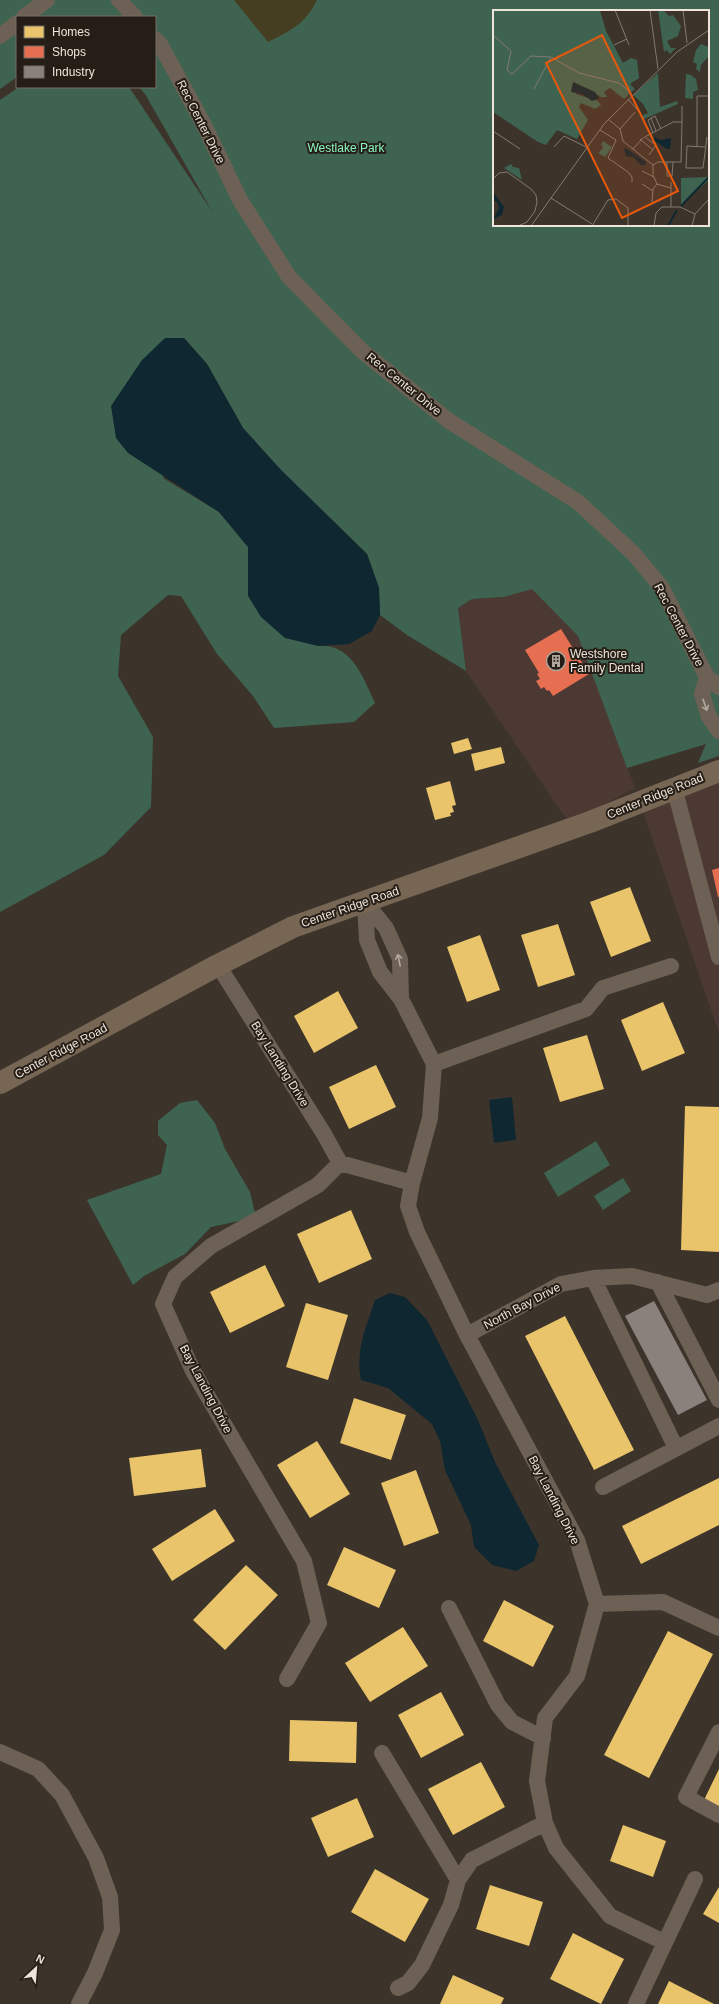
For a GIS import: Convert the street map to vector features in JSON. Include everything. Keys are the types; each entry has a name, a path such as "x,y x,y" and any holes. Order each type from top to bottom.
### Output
{"main road":[{"name":"Center Ridge Road","path":"0,1083 218,965 293,927 590,822 674,787 719,771"}],"street":[{"path":"25,16 47,0"},
{"path":"119,0 133,16"},
{"path":"0,36 16,24"},
{"name":"Rec Center Drive","path":"156,40 160,44 203,123 240,200 289,277 362,351 449,421 578,502 634,554 662,588 713,682 702,694 709,717 719,731"},
{"path":"674,787 719,957"},
{"path":"365,902 386,928 400,959 401,999"},
{"path":"365,902 367,940 380,972 401,999 434,1064 586,1009 603,988 672,966"},
{"name":"Bay Landing Drive","path":"218,965 324,1134 340,1163 318,1185 211,1246 175,1277 163,1304 193,1371 304,1561 318,1623 287,1679"},
{"name":"Bay Landing Drive","path":"434,1064 430,1118 412,1182 408,1206 417,1232 467,1335 577,1540 597,1604"},
{"path":"340,1163 412,1182"},
{"name":"North Bay Drive","path":"467,1335 561,1284 593,1278 632,1276 707,1295 719,1290"},
{"path":"593,1278 676,1448"},
{"path":"658,1282 719,1400"},
{"path":"603,1487 719,1426"},
{"path":"664,1942 610,1916 556,1848 545,1824 537,1781 546,1718 577,1676 597,1604 663,1602 719,1628"},
{"path":"449,1608 498,1705 512,1722 543,1738"},
{"path":"719,1732 686,1797 719,1815"},
{"path":"0,1752 38,1769 62,1795 96,1858 110,1897 112,1930 95,1972 79,2004"},
{"path":"382,1753 458,1880"},
{"path":"398,1988 408,1983 422,1965 451,1905 458,1880 472,1860 545,1824"},
{"path":"636,2004 695,1879"}],"shaded area":[{"path":"532,588 578,636 635,788 569,823 466,671 458,608 472,599 504,597"},
{"path":"719,780 719,1033 641,806"}],"green space":[{"name":"Westlake Park","path":"0,0 719,0 719,756 698,763 706,744 627,768 578,636 532,589 504,597 472,599 458,608 466,671 407,635 380,615 379,588 367,554 281,470 243,428 207,364 184,338 163,478 219,512 248,547 248,567 318,646 340,650 348,656 361,673 375,703 354,722 274,728 253,696 217,654 181,596 168,595 121,635 118,676 153,737 151,807 104,855 0,912 0,100 18,88 130,88 213,213 145,94 140,88 156,88 156,16 16,16 16,78 0,89"},
{"path":"197,1100 215,1123 225,1149 250,1192 255,1213 239,1221 211,1227 185,1254 144,1276 133,1285 87,1200 161,1174 167,1145 158,1135 158,1121 180,1103"},
{"path":"596,1141 610,1165 558,1197 544,1173"},
{"path":"623,1178 631,1191 603,1210 594,1196"}],"sand":[{"path":"234,0 317,0 303,21 291,30 268,42"}],"water":[{"path":"165,338 184,338 207,364 243,428 281,470 367,554 379,588 380,615 372,631 349,644 318,646 285,638 261,617 248,596 248,547 219,512 128,453 116,438 111,406 142,360"},
{"path":"512,1097 516,1140 494,1143 489,1100"},
{"path":"390,1293 405,1297 427,1320 478,1420 495,1462 539,1545 534,1561 516,1571 492,1565 474,1547 471,1525 445,1470 440,1441 432,1424 388,1388 361,1380 359,1359 360,1350 368,1320 375,1300"}],"building: Homes":[{"path":"468,738 472,749 454,754 451,743"},
{"path":"501,747 505,763 475,771 471,754"},
{"path":"450,781 456,805 452,806 454,812 450,813 451,816 435,820 426,788"},
{"path":"630,887 651,941 611,957 590,902"},
{"path":"558,924 575,975 538,987 521,935"},
{"path":"480,935 500,990 467,1002 447,947"},
{"path":"338,991 358,1028 314,1053 294,1016"},
{"path":"663,1002 685,1053 642,1071 621,1020"},
{"path":"587,1035 604,1089 560,1102 543,1048"},
{"path":"376,1065 396,1107 349,1129 329,1087"},
{"path":"685,1106 719,1107 719,1252 681,1250"},
{"path":"351,1210 372,1259 319,1283 297,1234"},
{"path":"265,1265 285,1306 230,1333 210,1292"},
{"path":"306,1303 348,1315 328,1380 286,1367"},
{"path":"565,1316 634,1450 594,1470 525,1336"},
{"path":"354,1398 406,1415 391,1460 340,1443"},
{"path":"317,1441 350,1494 310,1518 277,1465"},
{"path":"201,1449 206,1487 134,1496 129,1458"},
{"path":"416,1470 439,1533 404,1546 381,1483"},
{"path":"719,1478 719,1525 641,1564 622,1526"},
{"path":"215,1509 235,1541 172,1581 152,1549"},
{"path":"344,1547 396,1570 379,1608 327,1585"},
{"path":"246,1565 278,1595 225,1650 193,1620"},
{"path":"504,1600 554,1626 533,1667 483,1641"},
{"path":"403,1627 428,1666 370,1702 345,1663"},
{"path":"668,1631 713,1654 649,1778 604,1755"},
{"path":"441,1692 464,1735 421,1758 398,1715"},
{"path":"290,1720 357,1722 356,1763 289,1761"},
{"path":"481,1762 505,1807 453,1835 428,1789"},
{"path":"719,1769 719,1807 704,1800"},
{"path":"357,1798 374,1837 328,1857 311,1818"},
{"path":"623,1825 666,1841 653,1877 610,1861"},
{"path":"375,1869 429,1899 405,1942 351,1912"},
{"path":"490,1885 543,1902 529,1946 476,1929"},
{"path":"719,1887 719,1923 703,1914"},
{"path":"573,1933 624,1959 601,2004 550,1979"},
{"path":"453,1975 504,1998 501,2004 440,2004"},
{"path":"669,1981 714,2004 658,2004"}],"building: Shops":[{"name":"Westshore Family Dental","path":"561,629 589,674 553,696 549,690 547,691 544,687 541,689 536,681 540,679 537,674 539,673 525,650"},
{"path":"719,868 719,897 718,897 712,870"}],"building: Industry":[{"path":"654,1301 707,1400 678,1415 625,1316"}],"place":[{"name":"Westshore Family Dental","path":"556,661"}]}
